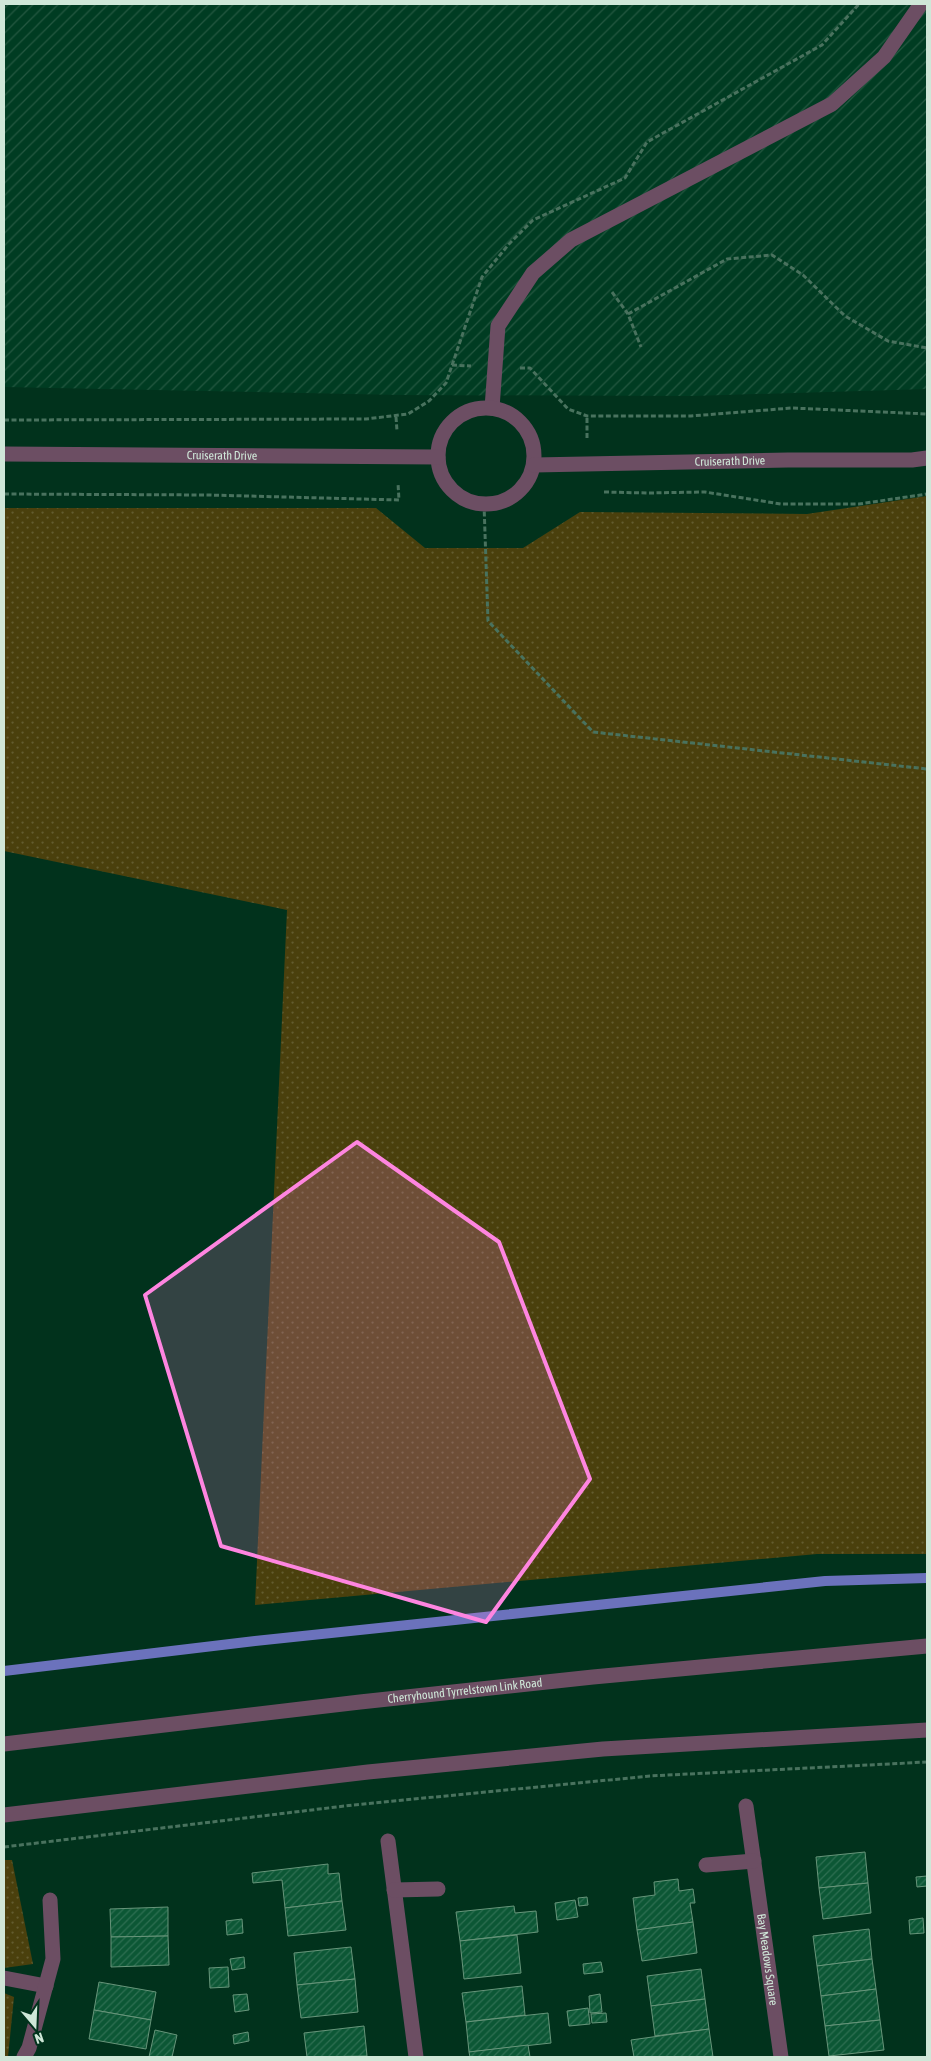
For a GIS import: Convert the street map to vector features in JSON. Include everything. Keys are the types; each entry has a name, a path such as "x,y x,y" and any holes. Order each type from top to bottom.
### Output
{"street":[{"path":"492,408 498,326 533,273 571,240 832,104 884,57 921,4"},
{"path":"492,408 507,413 520,422 529,434 534,449 534,465 529,478 521,489 511,497 498,502 484,504 470,501 458,494 447,484 441,471 438,457 441,441 448,427 460,415 476,409 492,408"},
{"name":"Cruiserath Drive","path":"4,454 438,457"},
{"name":"Cruiserath Drive","path":"534,465 788,460 912,460 927,458"},
{"name":"Cherryhound Tyrrelstown Link Road","path":"4,1744 389,1698 927,1646"},
{"path":"4,1815 368,1772 603,1749 927,1730"},
{"name":"Bay Meadows Square","path":"746,1806 781,2057"},
{"path":"388,1841 416,2057"},
{"path":"706,1865 754,1861"},
{"path":"394,1890 438,1889"},
{"path":"24,2057 29,2048 53,1959 50,1900"},
{"path":"4,1978 46,1986"}],"path":[{"path":"4,420 366,419 408,414 429,401 446,383 482,277 509,244 533,220 625,178 647,142 822,45 859,4"},
{"path":"628,314 727,259 772,255 803,275 845,316 888,341 927,348"},
{"path":"612,292 628,314 641,348"},
{"path":"530,368 568,410 587,416 691,416 792,408 927,414"},
{"path":"603,492 705,492 781,504 859,504 927,494"},
{"path":"4,494 209,494 399,500"},
{"path":"484,504 488,621 593,732 927,769"},
{"path":"4,1847 353,1805 640,1777 927,1762"}],"highlighted area":[{"path":"357,1142 499,1242 590,1479 486,1622 221,1546 145,1295"}],"shaded area":[{"path":"4,4 927,4 927,389 692,396 400,395 4,387"},
{"path":"927,496 927,1554 817,1554 255,1605 287,910 4,851 4,508 376,508 425,548 523,548 580,512 807,514"},
{"path":"4,1860 12,1860 33,1964 4,1968"},
{"path":"4,1993 14,1997 8,2057 4,2057"}],"building":[{"path":"865,1852 868,1883 819,1888 816,1857"},
{"path":"328,1864 328,1874 339,1873 342,1901 285,1908 282,1880 253,1883 252,1873"},
{"path":"927,1876 927,1886 917,1887 916,1877"},
{"path":"678,1879 679,1891 693,1889 695,1903 690,1903 693,1922 637,1930 633,1898 655,1895 654,1882"},
{"path":"868,1883 871,1913 823,1919 819,1888"},
{"path":"587,1897 588,1905 579,1906 578,1898"},
{"path":"575,1900 578,1917 557,1920 555,1903"},
{"path":"342,1901 346,1930 288,1936 285,1908"},
{"path":"514,1906 515,1913 536,1911 538,1932 460,1941 456,1912"},
{"path":"168,1907 168,1936 111,1937 110,1909"},
{"path":"923,1918 924,1933 910,1934 909,1920"},
{"path":"242,1919 243,1933 227,1935 226,1921"},
{"path":"693,1922 697,1953 642,1961 637,1930"},
{"path":"869,1929 872,1959 817,1966 813,1936"},
{"path":"517,1935 521,1973 464,1979 460,1941"},
{"path":"168,1936 169,1965 111,1967 111,1937"},
{"path":"351,1947 355,1979 297,1985 294,1953"},
{"path":"244,1957 245,1968 232,1970 230,1959"},
{"path":"872,1959 876,1989 821,1996 817,1966"},
{"path":"601,1962 603,1972 584,1974 583,1964"},
{"path":"228,1967 229,1987 210,1988 209,1968"},
{"path":"701,1969 705,1999 651,2006 647,1976"},
{"path":"355,1979 358,2012 301,2018 297,1985"},
{"path":"99,1982 156,1992 151,2020 94,2010"},
{"path":"522,1986 525,2015 466,2022 462,1993"},
{"path":"876,1989 880,2020 825,2026 821,1996"},
{"path":"247,1994 249,2010 235,2012 233,1995"},
{"path":"600,1994 602,2012 590,2013 589,1996"},
{"path":"705,1999 709,2029 655,2036 651,2006"},
{"path":"588,2008 590,2024 569,2026 567,2011"},
{"path":"94,2010 151,2020 146,2049 89,2039"},
{"path":"548,2013 551,2043 469,2052 466,2022"},
{"path":"606,2013 607,2022 592,2023 591,2014"},
{"path":"880,2020 884,2050 829,2056 825,2026"},
{"path":"364,2026 367,2056 307,2057 304,2033"},
{"path":"709,2029 713,2057 634,2057 631,2040"},
{"path":"155,2030 177,2035 172,2057 149,2057"},
{"path":"248,2032 249,2041 234,2044 233,2035"},
{"path":"528,2045 530,2057 470,2057 469,2052"}],"waterway":[{"path":"4,1671 255,1641 825,1581 927,1578"}]}
